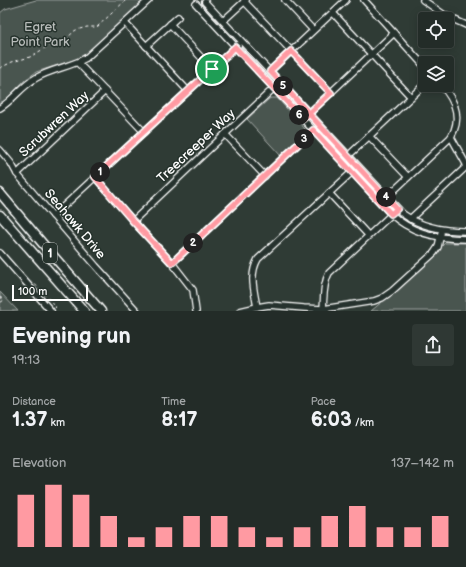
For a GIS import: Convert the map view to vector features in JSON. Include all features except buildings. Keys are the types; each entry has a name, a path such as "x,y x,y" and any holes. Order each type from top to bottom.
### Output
{"highway":[{"name":"1","path":"0,193 101,311"},
{"name":"1","path":"0,215 84,311"}],"street":[{"path":"0,108 7,104 36,77 78,63 86,58 149,0"},
{"path":"223,21 245,0 331,93"},
{"path":"285,0 313,30"},
{"path":"270,71 346,0"},
{"path":"364,0 418,60"},
{"path":"423,0 446,16 466,25"},
{"path":"194,2 199,5 206,1 241,41 397,209 410,219 423,225 456,231 466,231"},
{"path":"194,2 398,221 421,232 454,239 466,239"},
{"path":"333,13 411,97"},
{"path":"146,46 178,17"},
{"path":"125,23 188,91"},
{"path":"170,24 212,69"},
{"path":"303,119 394,34"},
{"path":"53,216 241,41"},
{"path":"78,63 144,132"},
{"name":"Treecreeper Way","path":"133,221 274,88"},
{"path":"348,156 418,90"},
{"name":"Scrubwren Way","path":"17,174 105,91"},
{"path":"387,198 451,137 457,121 452,100 447,92"},
{"path":"172,263 313,130"},
{"path":"225,134 265,176"},
{"path":"369,136 408,177"},
{"path":"410,219 466,165 451,137"},
{"name":"Seahawk Drive","path":"0,150 11,163 17,174 136,311"},
{"path":"258,307 252,276 258,259 352,172"},
{"path":"95,177 172,263 193,290 196,311"},
{"path":"329,193 368,235"},
{"path":"323,309 324,287 328,272 397,209"},
{"path":"240,311 275,305 323,309 374,301 392,291 434,253 438,247 442,229"},
{"path":"0,253 52,311"}],"path":[{"path":"0,68 12,62 30,57 45,48 66,40 76,30 87,27 97,27 126,0"},
{"path":"0,297 4,300 0,303"}],"green space":[{"name":"Egret Point Park","path":"36,0 145,0 88,52 77,59 36,72 25,80 0,104 0,13 5,9"},
{"path":"271,98 277,98 305,129 303,136 281,156 247,119"},
{"path":"445,243 466,243 466,311 371,311 395,291"},
{"path":"0,292 18,311 0,311"}],"route":[{"path":"212,69 95,177 172,263 313,130 391,214 397,209 309,114 270,71 291,51 331,93 309,114 303,119 235,47 212,69"}]}
